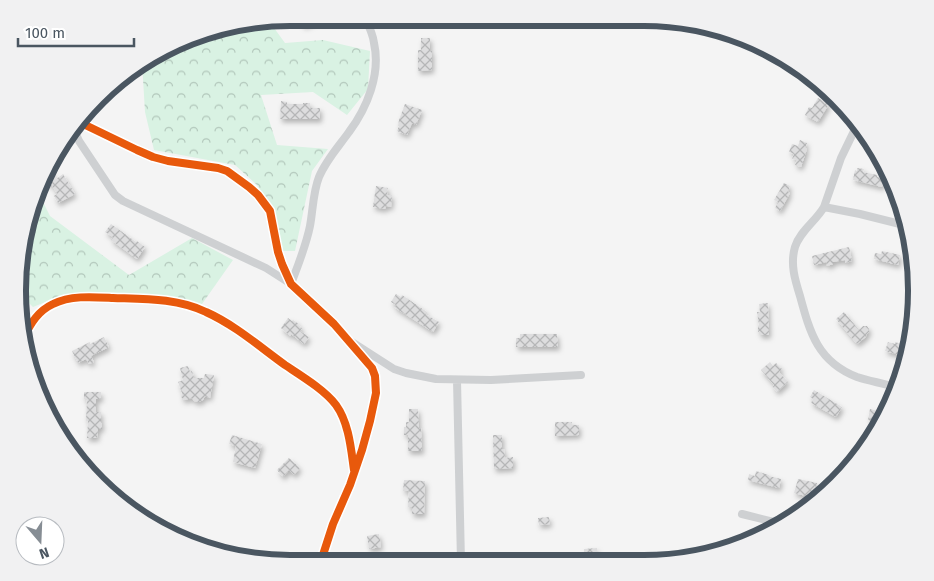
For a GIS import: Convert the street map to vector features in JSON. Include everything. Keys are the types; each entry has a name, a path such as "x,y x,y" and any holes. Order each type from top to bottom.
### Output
{"street":[{"path":"291,284 308,235 318,179 326,163 364,110 372,86 376,66 376,51 368,26"},
{"path":"85,125 153,156 227,171 249,187 258,195 270,211 278,252 291,284"},
{"path":"854,131 841,158 821,214 802,235 795,247 793,260 795,278 808,326 818,346 830,361 858,377 890,386"},
{"path":"77,136 115,195 123,201 266,268 291,284 334,324 372,368 375,376 376,393 370,421 350,485 323,555"},
{"path":"824,207 899,224"},
{"path":"29,326 38,314 54,303 69,299 153,299 190,306 206,312 238,331 331,399 337,406 347,431 354,472"},
{"path":"346,338 394,369 429,378 491,380 580,375"},
{"path":"457,380 461,555"},
{"path":"742,514 771,521"}],"green space":[{"path":"273,27 285,43 323,40 370,51 368,89 347,115 313,92 261,95 277,145 328,149 312,171 295,251 283,251 272,207 257,185 235,165 154,150 145,112 143,72 189,46 222,35"},
{"path":"42,200 50,216 129,275 192,238 233,260 202,304 103,293 58,297 33,307 27,301 27,273 31,239"}],"building":[{"path":"421,38 430,38 432,70 418,71 418,50 421,50"},
{"path":"818,98 829,104 818,122 805,115 809,107 812,108"},
{"path":"281,101 287,102 287,104 310,103 310,108 320,108 320,119 280,119"},
{"path":"405,104 422,110 416,125 412,123 407,135 397,131"},
{"path":"800,140 807,143 801,167 795,165 797,160 792,159 794,154 789,152 792,144 798,146"},
{"path":"857,168 864,169 863,172 882,178 882,187 853,180 855,170 857,171"},
{"path":"63,174 75,194 58,203 54,196 57,194 51,183 48,185 54,175 56,179"},
{"path":"784,183 790,186 788,192 790,193 780,211 775,208 778,202 774,200"},
{"path":"376,186 388,188 387,195 392,195 391,207 386,206 385,209 373,207"},
{"path":"111,224 145,247 137,259 111,240 113,237 105,232"},
{"path":"849,247 852,261 845,263 845,260 833,262 833,264 827,266 826,262 814,265 812,256"},
{"path":"882,251 900,255 898,265 874,259 875,253 881,254"},
{"path":"396,294 401,297 402,295 427,312 425,314 439,322 433,332 394,307 396,305 391,302"},
{"path":"768,303 769,335 760,335 760,331 758,332 757,312 760,312 759,304"},
{"path":"844,312 859,330 863,326 867,326 869,329 867,336 857,344 836,319"},
{"path":"288,318 299,324 302,328 300,331 309,337 304,344 281,328"},
{"path":"520,334 557,334 558,347 516,347 516,338 520,338"},
{"path":"104,337 109,347 91,356 94,362 89,364 86,359 78,363 72,351"},
{"path":"888,342 902,344 900,355 885,351"},
{"path":"770,362 773,366 776,363 782,369 779,372 788,382 777,392 773,387 774,385 761,370"},
{"path":"188,366 194,378 204,378 205,374 214,375 210,398 205,396 199,402 194,401 192,398 184,400 181,397 182,393 178,382 183,380 180,368"},
{"path":"814,390 842,407 836,417 811,403 813,399 810,397"},
{"path":"84,392 101,392 101,399 96,399 96,412 101,412 102,422 102,429 98,429 97,438 87,438 87,399 84,399"},
{"path":"409,409 418,409 422,451 408,451 408,435 404,435 404,427 406,427 406,422 409,422"},
{"path":"870,409 878,411 873,421 868,420"},
{"path":"555,422 572,422 572,425 579,425 579,435 555,436"},
{"path":"232,435 262,444 255,468 233,462 236,446 229,444"},
{"path":"493,435 502,435 502,450 504,449 505,458 513,457 513,468 494,469"},
{"path":"289,458 300,468 294,475 289,470 283,477 277,470"},
{"path":"756,471 781,479 779,488 748,480 749,474 755,476"},
{"path":"798,479 817,483 817,490 808,497 794,493"},
{"path":"404,480 425,481 424,514 412,514 412,507 408,507 409,491 403,491"},
{"path":"549,517 550,524 539,525 538,518"},
{"path":"379,534 381,547 369,549 367,536"},
{"path":"597,548 597,555 584,555 584,549"}],"cycle path":[{"path":"85,125 153,157 227,171 249,187 258,195 270,211 278,252 291,284 334,324 372,368 375,376 376,393 370,421 350,485 333,524 323,555"},
{"path":"29,327 43,310 60,301 75,298 148,299 195,307 217,317 237,330 312,383 331,399 340,412 347,428 354,470"}]}
